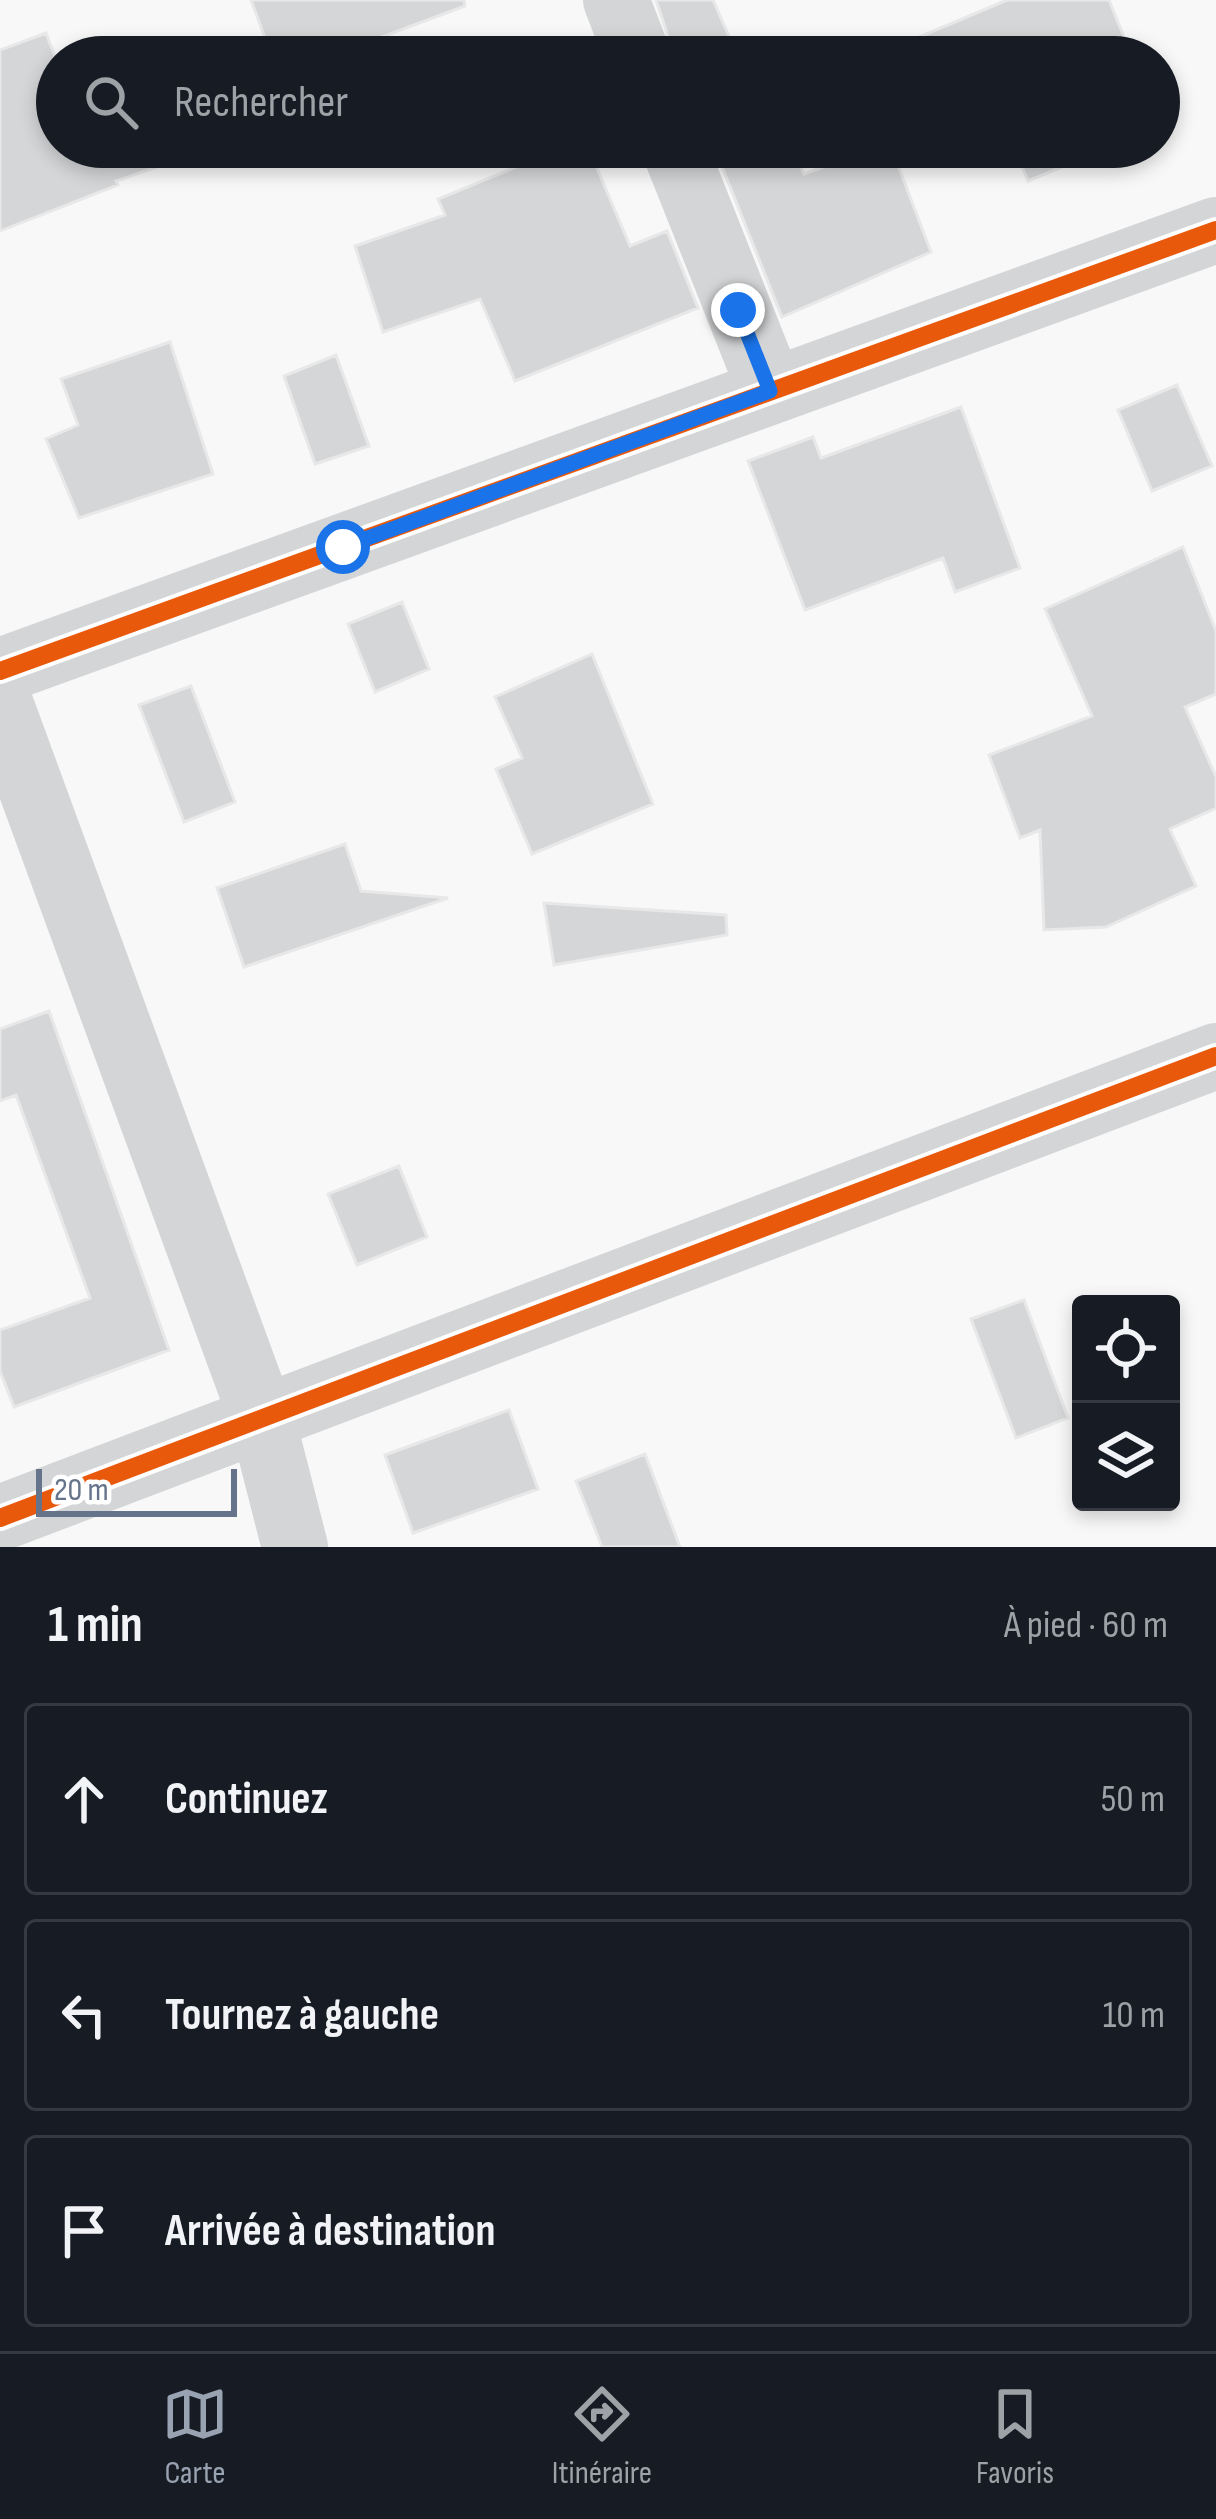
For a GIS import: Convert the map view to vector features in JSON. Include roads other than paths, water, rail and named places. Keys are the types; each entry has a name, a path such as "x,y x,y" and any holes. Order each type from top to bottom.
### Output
{"street":[{"path":"616,0 630,36"},
{"path":"682,168 770,391"},
{"path":"0,671 1216,230"},
{"path":"0,704 262,1418 295,1547"},
{"path":"0,1518 1216,1056"}]}
